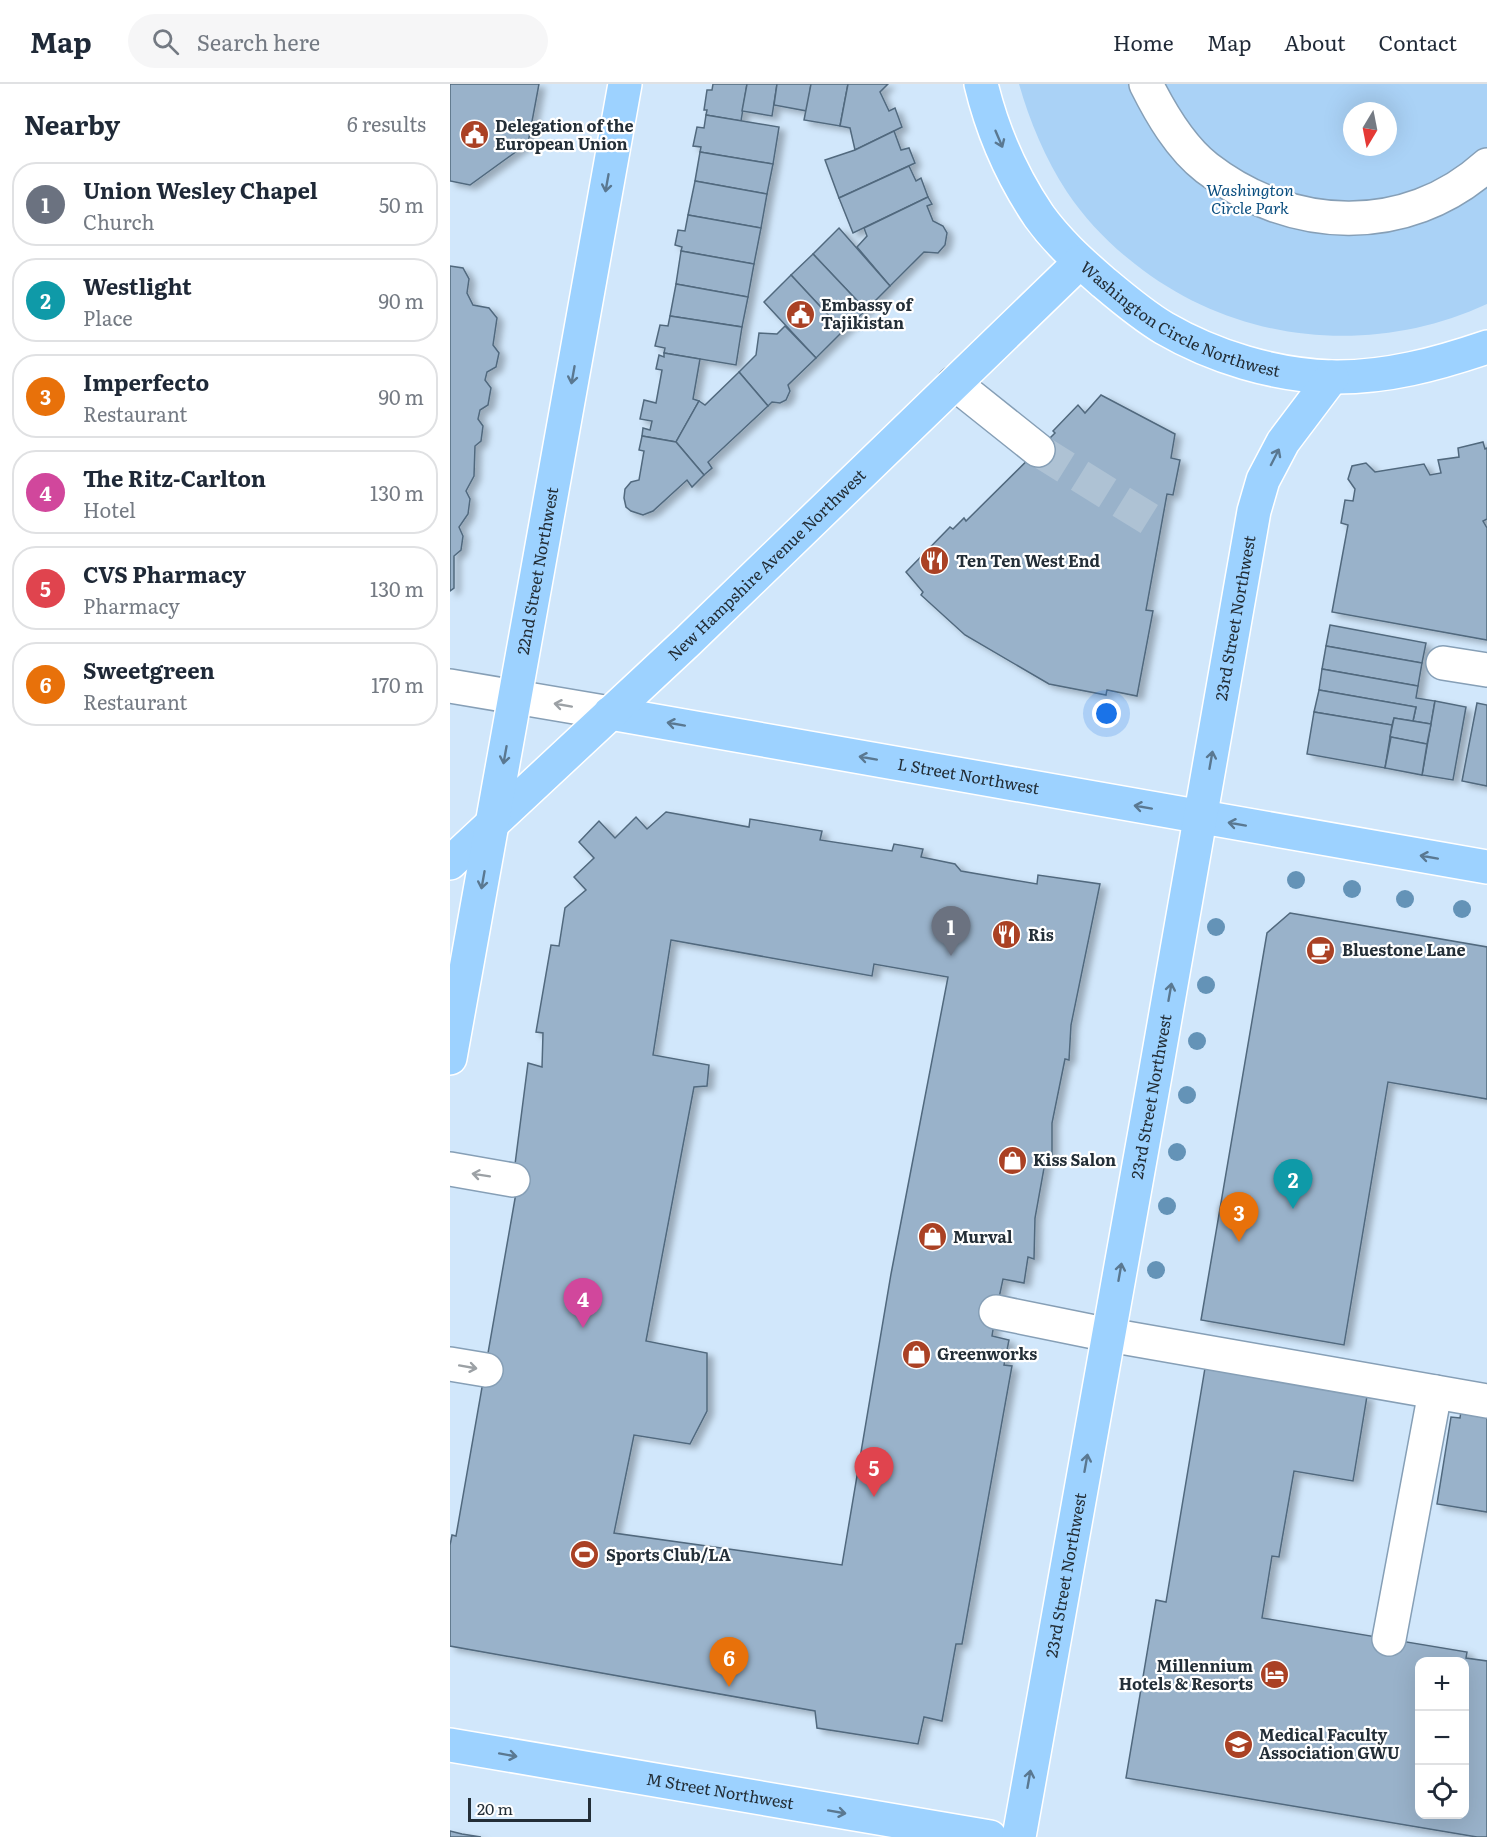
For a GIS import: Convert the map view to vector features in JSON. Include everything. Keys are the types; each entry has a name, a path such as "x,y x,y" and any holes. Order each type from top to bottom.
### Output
{"main road":[{"name":"22nd Street Northwest","path":"450,1058 625,84"},
{"name":"Washington Circle Northwest","path":"981,84 988,113 1001,144 1039,216 1080,262 1163,327 1234,359 1290,372 1332,376 1403,372 1440,363 1487,347"},
{"name":"New Hampshire Avenue Northwest","path":"450,863 688,641 1080,262"},
{"name":"23rd Street Northwest","path":"1019,1837 1254,511 1263,480 1282,442 1332,376"},
{"name":"L Street Northwest","path":"610,713 1487,867"},
{"name":"M Street Northwest","path":"450,1745 990,1837"}],"street":[{"path":"1146,84 1175,135 1206,167 1242,192 1283,209 1340,219 1376,217 1411,209 1444,195 1475,176 1487,165"},
{"path":"954,383 1038,450"},
{"path":"1443,663 1487,670"},
{"name":"L Street Northwest","path":"450,686 610,713"},
{"path":"450,1169 513,1180"},
{"path":"996,1312 1109,1335 1487,1401"},
{"path":"450,1364 486,1370"},
{"path":"1389,1640 1435,1392"}],"green space":[{"name":"Washington Circle Park","path":"1019,84 1487,84 1487,304 1443,321 1398,331 1352,336 1306,334 1260,326 1216,311 1174,291 1135,264 1107,240 1067,192 1033,126"}],"building":[{"path":"450,84 539,84 528,143 470,185 450,181"},
{"path":"713,84 747,84 741,121 706,115 707,110 704,110 707,90 712,90"},
{"path":"747,84 777,84 772,116 742,111"},
{"path":"777,84 811,84 807,111 774,105"},
{"path":"811,84 848,84 840,126 804,120"},
{"path":"848,84 888,84 880,92 889,111 895,108 902,127 855,150 850,128 840,126"},
{"path":"706,115 779,127 773,164 700,152 701,147 693,146 697,127 704,128"},
{"path":"894,131 901,150 909,148 915,163 839,198 825,160 855,150"},
{"path":"700,152 773,164 767,194 695,181"},
{"path":"909,166 916,181 921,178 928,197 853,233 839,198"},
{"path":"695,181 767,194 761,228 688,215"},
{"path":"928,197 932,204 927,206 933,221 943,226 947,233 945,245 938,253 924,252 890,286 857,247 867,236 864,228"},
{"path":"688,215 761,228 754,264 681,251 682,247 675,245 678,230 685,231"},
{"path":"839,228 890,286 866,310 813,254"},
{"path":"681,251 754,264 748,297 676,284"},
{"path":"813,254 866,310 843,331 791,275"},
{"path":"450,266 463,268 469,279 467,293 473,305 489,308 497,318 493,345 499,353 496,367 487,372 485,380 491,388 488,405 480,410 478,419 483,426 481,441 475,446 474,476 466,491 470,499 468,514 459,527 463,536 461,550 454,556 454,588 450,591"},
{"name":"Embassy of Tajikistan","path":"791,275 843,331 816,358 764,302"},
{"path":"676,284 748,297 742,327 670,316"},
{"path":"670,316 742,327 736,365 664,353 665,348 655,346 660,325 668,326"},
{"path":"785,326 816,358 788,385 790,391 786,400 780,403 772,402 768,406 739,372 756,355 759,333 777,334"},
{"path":"664,353 700,359 693,399 699,401 676,442 642,436 643,428 650,430 652,421 640,419 644,400 656,403 662,370 656,369 659,355 664,357"},
{"path":"739,372 768,406 708,462 712,468 704,475 676,442 699,401 705,405"},
{"path":"1101,395 1175,434 1171,458 1180,460 1173,495 1167,494 1146,610 1153,611 1137,696 1107,690 1106,695 1049,684 965,635 921,595 923,592 906,572 950,527 953,529 964,518 966,521 1055,433 1053,431 1078,405 1085,413"},
{"path":"642,436 676,442 704,475 692,487 687,480 653,511 643,515 626,507 624,498 625,489 631,482 639,480 644,451 639,450"},
{"path":"1483,442 1485,449 1487,448 1487,519 1483,521 1487,528 1487,640 1332,612 1348,525 1341,523 1345,500 1353,501 1355,489 1348,479 1352,466 1366,463 1375,472 1424,464 1430,475 1441,473 1438,460 1459,457 1458,448"},
{"path":"1330,625 1426,643 1422,663 1326,646"},
{"path":"1326,646 1422,663 1418,686 1322,669"},
{"path":"1322,669 1418,686 1416,698 1435,701 1431,724 1413,721 1416,707 1319,690"},
{"path":"1319,690 1416,707 1413,721 1394,718 1392,725 1314,712"},
{"path":"1435,701 1466,707 1453,780 1422,775"},
{"path":"1477,703 1487,705 1487,786 1462,781"},
{"path":"1314,712 1392,725 1385,768 1307,754"},
{"path":"1394,718 1431,724 1427,744 1390,737"},
{"path":"1391,737 1427,744 1422,775 1385,768"},
{"path":"666,812 749,827 750,819 822,831 820,840 892,851 894,844 923,849 921,857 955,864 961,871 1037,884 1038,875 1100,884 1071,1025 1069,1060 1065,1059 1052,1123 1052,1158 1046,1157 1035,1218 1034,1259 1028,1257 1024,1283 1003,1279 996,1312 992,1336 1009,1340 1004,1365 1012,1366 962,1644 956,1644 942,1721 924,1717 918,1744 817,1728 815,1711 450,1646 450,1545 452,1535 456,1536 516,1193 513,1180 528,1063 542,1067 543,1033 536,1032 551,945 559,946 565,908 586,890 574,877 594,858 579,842 599,821 615,838 636,817 647,829","holes":["671,940 872,976 874,964 948,977 891,1274 842,1565 614,1533 634,1435 690,1444 707,1411 707,1353 646,1341 694,1087 707,1086 709,1065 653,1055"]},
{"path":"1290,913 1487,947 1487,1099 1388,1082 1344,1345 1201,1320 1267,933"},
{"path":"1205,1368 1367,1396 1353,1481 1294,1471 1279,1557 1272,1556 1262,1618 1467,1652 1466,1657 1415,1657 1415,1819 1469,1819 1469,1658 1487,1661 1487,1837 1126,1778 1156,1600 1166,1602"},
{"path":"1461,1411 1487,1415 1487,1512 1437,1504 1451,1417 1460,1418"},
{"path":"450,1831 462,1834 481,1837 450,1837"}],"tunnel":[{"path":"1038,450 1162,527"}],"place":[{"name":"Delegation of the European Union","path":"474,135"},
{"name":"Embassy of Tajikistan","path":"800,314"},
{"name":"Ten Ten West End","path":"935,561"},
{"name":"Ris","path":"1007,935"},
{"name":"Bluestone Lane","path":"1321,950"},
{"name":"Union Wesley Chapel","path":"951,956"},
{"name":"Kiss Salon","path":"1012,1160"},
{"name":"Westlight","path":"1293,1209"},
{"name":"Murval","path":"932,1237"},
{"name":"Imperfecto","path":"1239,1242"},
{"name":"The Ritz-Carlton","path":"583,1328"},
{"name":"Greenworks","path":"916,1354"},
{"name":"CVS Pharmacy","path":"874,1497"},
{"name":"Sports Club/LA","path":"585,1555"},
{"name":"Millennium Hotels & Resorts","path":"1274,1675"},
{"name":"Sweetgreen","path":"729,1687"},
{"name":"Medical Faculty Association GWU","path":"1238,1744"}]}
